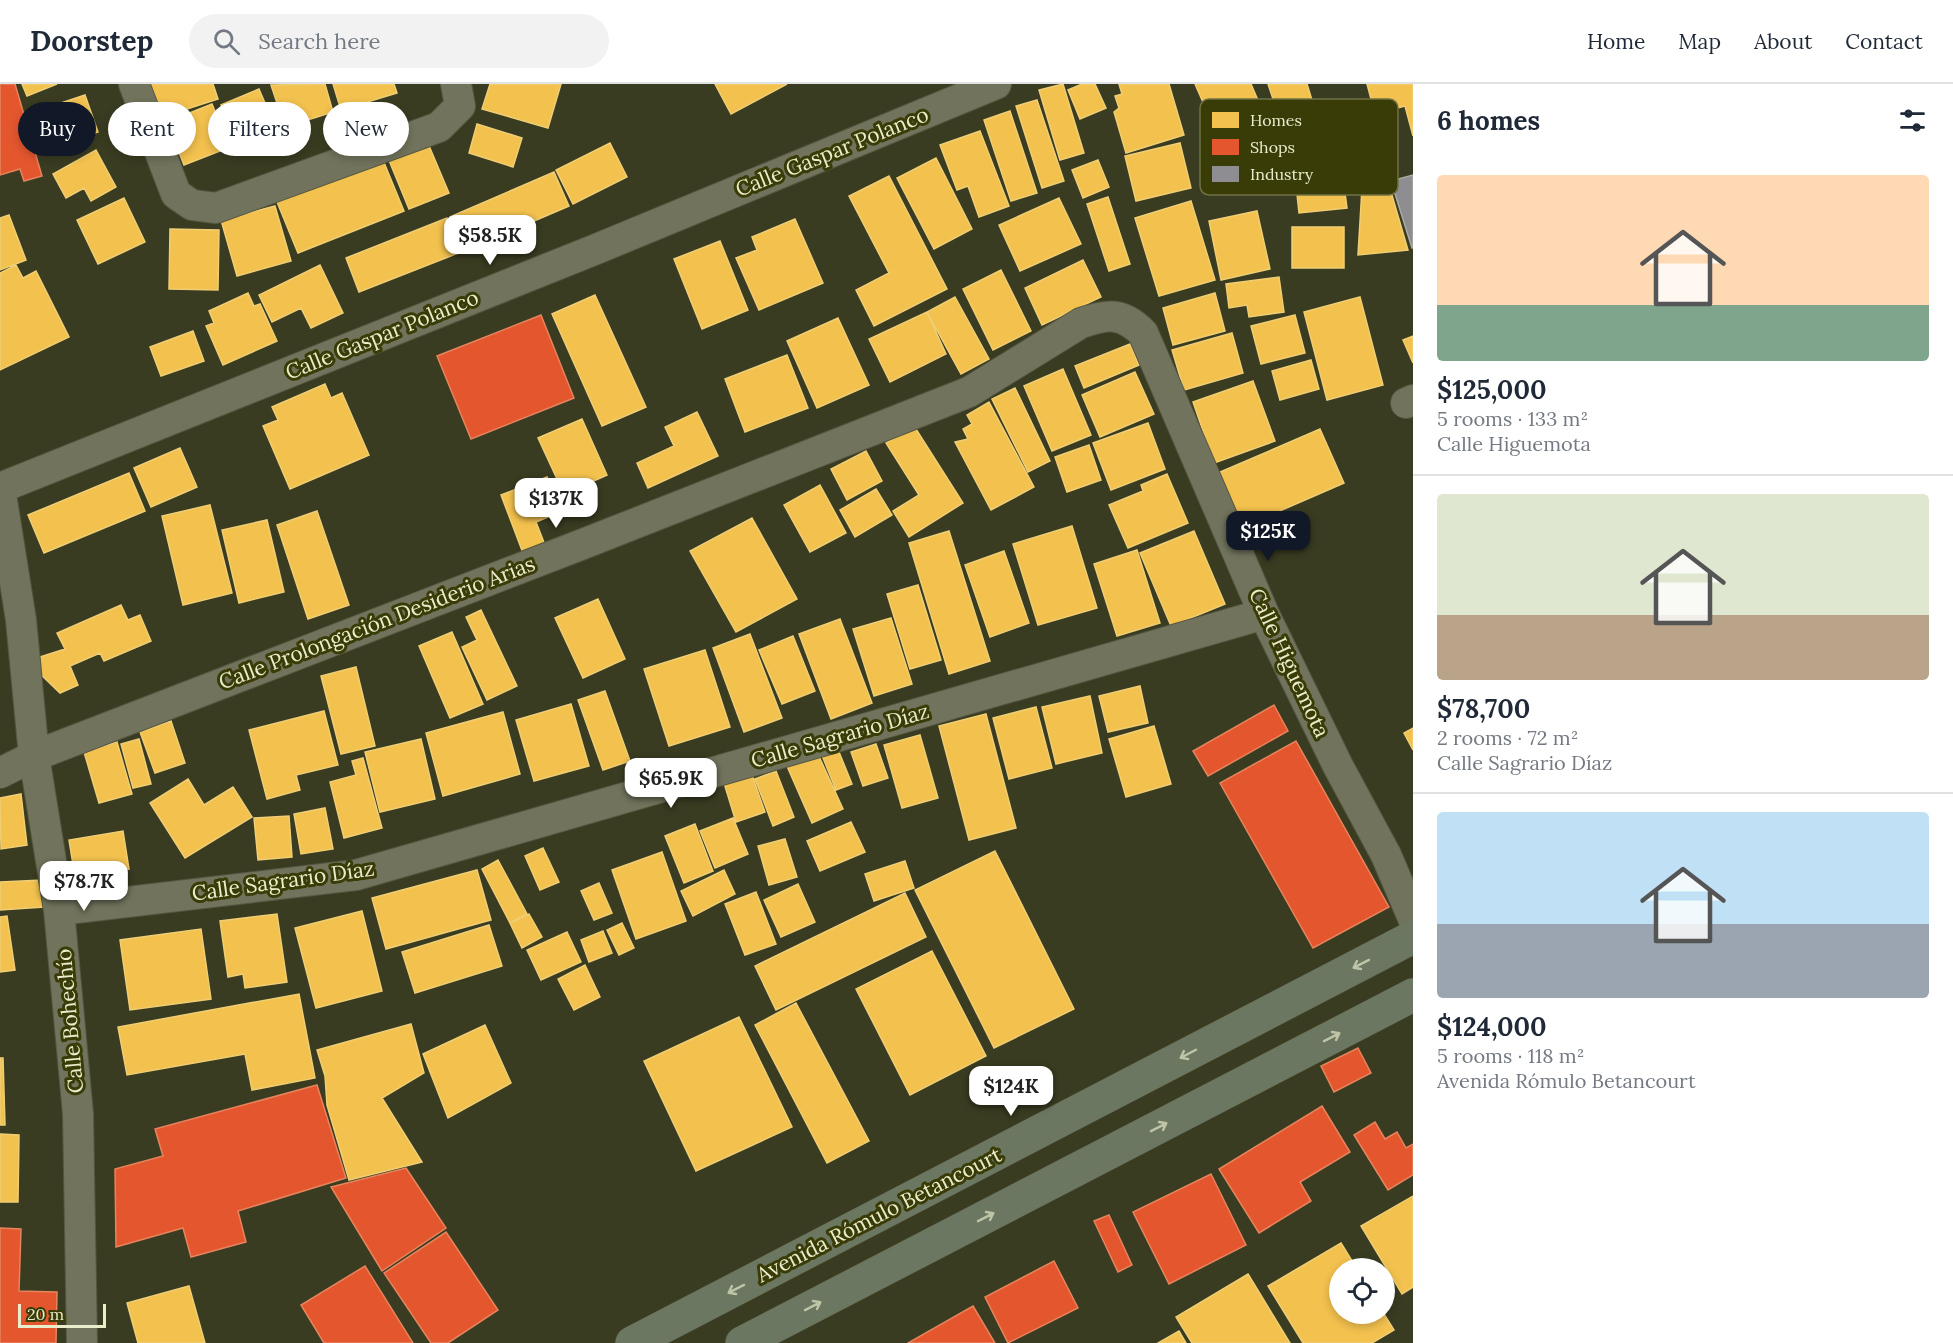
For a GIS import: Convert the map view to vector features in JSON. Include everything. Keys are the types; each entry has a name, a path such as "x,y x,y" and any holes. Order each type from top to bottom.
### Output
{"main road":[{"name":"Avenida Rómulo Betancourt","path":"632,1343 1413,937"},
{"path":"742,1343 1413,995"}],"street":[{"path":"134,84 176,194 192,205 216,208 439,127 460,106 456,84"},
{"name":"Calle Gaspar Polanco","path":"0,488 594,250 996,84"},
{"name":"Calle Higuemota","path":"1115,316 1131,321 1143,333 1264,614 1338,766 1386,855 1413,918"},
{"name":"Calle Prolongación Desiderio Arias","path":"0,773 34,756 584,544 969,392 1081,323 1100,317 1115,316"},
{"name":"Calle Bohechío","path":"0,488 21,620 34,756 60,910 78,1114 82,1343"},
{"name":"Calle Sagrario Díaz","path":"60,910 356,875 1264,614"},
{"name":"Calle Higuemota","path":"1386,855 1413,882"}],"building: Homes":[{"path":"22,84 57,84 27,96"},
{"path":"147,84 213,84 218,99 196,106 196,102 153,102"},
{"path":"325,84 330,102 323,102 323,115 311,119 311,102 277,102 271,85"},
{"path":"333,84 394,84 397,93 367,102 339,102"},
{"path":"490,84 561,84 548,128 482,109"},
{"path":"715,84 787,84 731,114"},
{"path":"1063,84 1084,153 1060,160 1039,90"},
{"path":"1082,84 1095,84 1106,108 1080,119 1068,90"},
{"path":"1119,84 1169,84 1184,135 1126,153 1114,112 1119,108 1115,96 1122,94"},
{"path":"1195,84 1251,84 1257,99 1202,99"},
{"path":"1268,84 1307,84 1312,99 1273,99"},
{"path":"1367,84 1413,84 1413,136 1405,106 1398,108 1398,99 1371,99"},
{"path":"259,89 265,102 228,102"},
{"path":"85,95 87,102 64,102"},
{"path":"1037,100 1064,181 1042,188 1016,106"},
{"path":"208,106 208,156 184,165 180,156 196,156 196,110"},
{"path":"1010,111 1037,193 1011,201 984,120"},
{"path":"477,124 522,138 513,167 469,153"},
{"path":"980,131 1009,206 979,217 968,186 957,190 940,145"},
{"path":"427,141 449,193 409,209 388,158 409,156 409,149"},
{"path":"610,143 627,177 573,204 556,170"},
{"path":"1180,143 1191,188 1136,201 1125,156"},
{"path":"96,150 116,187 91,201 84,188 66,198 53,174 85,156 96,156"},
{"path":"936,158 972,229 934,249 897,178"},
{"path":"383,160 404,211 298,253 277,202"},
{"path":"1098,160 1109,187 1083,198 1072,170"},
{"path":"554,172 569,206 464,251 450,217"},
{"path":"889,176 947,289 874,326 856,290 889,273 849,196"},
{"path":"1297,195 1345,195 1347,208 1299,213"},
{"path":"1362,195 1392,195 1408,250 1358,255"},
{"path":"1108,197 1130,264 1109,271 1087,204"},
{"path":"124,198 145,242 98,264 77,220"},
{"path":"1059,198 1081,244 1020,271 999,225"},
{"path":"1191,201 1215,280 1159,296 1135,218"},
{"path":"275,206 291,261 237,276 221,220"},
{"path":"1257,211 1270,269 1221,280 1209,221"},
{"path":"9,215 26,260 0,270 0,218"},
{"path":"447,218 461,252 359,292 346,258"},
{"path":"795,219 823,283 759,310 736,258 757,250 752,237"},
{"path":"1292,227 1344,227 1344,268 1292,268"},
{"path":"170,229 219,230 218,290 169,289"},
{"path":"720,241 748,310 702,329 674,259"},
{"path":"1083,260 1101,297 1042,325 1025,288"},
{"path":"16,265 23,278 36,271 69,337 0,370 0,273"},
{"path":"320,265 343,313 311,328 301,308 272,322 259,295"},
{"path":"1001,270 1031,331 993,350 963,289"},
{"path":"1279,277 1284,312 1249,317 1247,305 1229,308 1226,284"},
{"path":"248,293 254,306 260,304 277,341 223,365 206,326 214,323 209,311"},
{"path":"1215,293 1225,331 1173,345 1163,308"},
{"path":"595,295 646,407 602,426 552,314"},
{"path":"955,297 989,359 961,374 927,312"},
{"path":"1360,297 1383,385 1327,400 1304,312"},
{"path":"927,312 946,354 890,382 869,339"},
{"path":"1295,315 1305,353 1261,364 1251,326"},
{"path":"838,318 869,385 817,408 787,341"},
{"path":"193,331 204,361 161,376 150,347"},
{"path":"1232,333 1243,373 1184,390 1172,350"},
{"path":"1413,336 1413,363 1403,340"},
{"path":"1130,344 1139,365 1084,388 1075,366"},
{"path":"787,355 808,408 745,432 725,379"},
{"path":"1311,360 1319,389 1280,400 1272,371"},
{"path":"1063,369 1091,435 1052,451 1024,386"},
{"path":"1135,372 1154,414 1100,437 1082,395"},
{"path":"1253,381 1275,441 1214,463 1193,402"},
{"path":"325,384 331,398 342,393 369,455 290,489 263,426 278,420 272,407"},
{"path":"1015,388 1050,461 1028,472 992,399"},
{"path":"989,402 1034,487 991,510 955,442 968,439 963,429 972,424 967,415"},
{"path":"697,412 718,456 648,488 637,463 674,446 665,427"},
{"path":"582,419 607,475 564,494 538,438"},
{"path":"1148,423 1165,469 1111,490 1093,443"},
{"path":"914,426 963,503 909,537 893,511 919,495 886,443"},
{"path":"1320,429 1344,483 1243,527 1218,473"},
{"path":"1089,445 1101,480 1067,492 1055,457"},
{"path":"180,448 197,487 151,507 134,468"},
{"path":"866,451 882,481 847,500 831,469"},
{"path":"129,473 145,511 44,553 28,515"},
{"path":"1167,474 1188,523 1128,548 1109,505 1143,491 1141,485"},
{"path":"547,477 560,512 536,522 545,545 523,553 501,495"},
{"path":"820,485 846,533 810,552 784,505"},
{"path":"876,489 892,515 855,537 840,510"},
{"path":"210,505 232,593 183,605 162,516"},
{"path":"317,511 349,605 308,619 277,525"},
{"path":"752,518 797,599 736,632 690,551"},
{"path":"267,520 284,592 239,603 222,530"},
{"path":"1072,526 1097,608 1038,625 1013,544"},
{"path":"949,531 990,661 949,674 909,543"},
{"path":"1194,531 1225,604 1171,626 1140,553"},
{"path":"1137,550 1160,623 1117,636 1094,564"},
{"path":"1004,551 1029,623 990,637 965,565"},
{"path":"918,585 941,660 910,669 887,594"},
{"path":"598,599 625,659 583,678 555,618"},
{"path":"121,605 128,620 140,615 151,641 104,661 100,653 70,666 78,685 60,693 27,661 65,649 57,633"},
{"path":"481,610 517,686 487,700 462,647 477,640 466,617"},
{"path":"891,618 912,684 874,696 853,629"},
{"path":"840,619 872,703 831,719 799,634"},
{"path":"452,632 483,704 450,718 419,646"},
{"path":"750,634 782,718 744,732 713,648"},
{"path":"793,636 815,691 782,704 759,650"},
{"path":"705,650 730,727 669,746 644,669"},
{"path":"356,667 375,746 341,754 321,676"},
{"path":"1140,686 1148,723 1108,732 1099,696"},
{"path":"605,691 630,761 603,770 578,700"},
{"path":"1090,696 1102,753 1056,764 1042,707"},
{"path":"571,704 589,766 534,781 516,720"},
{"path":"1036,707 1052,768 1009,779 993,718"},
{"path":"324,711 338,765 296,775 300,790 267,799 249,730"},
{"path":"503,712 520,774 443,796 426,733"},
{"path":"986,714 1016,828 969,840 939,726"},
{"path":"171,721 185,763 155,773 140,732"},
{"path":"1154,726 1171,784 1126,797 1109,739"},
{"path":"1413,728 1413,750 1404,733"},
{"path":"920,735 938,798 902,808 884,745"},
{"path":"139,739 151,784 133,788 121,744"},
{"path":"421,739 435,799 380,812 365,752"},
{"path":"117,742 132,794 99,803 84,752"},
{"path":"876,744 888,778 863,786 851,752"},
{"path":"837,747 852,784 836,790 821,753"},
{"path":"817,752 843,809 812,823 787,766"},
{"path":"363,758 382,828 344,838 330,782 356,775 352,761"},
{"path":"776,771 794,817 773,826 755,779"},
{"path":"752,775 765,812 736,822 724,783"},
{"path":"188,779 204,805 233,787 252,817 185,858 150,803"},
{"path":"21,794 27,845 1,849 0,798"},
{"path":"325,808 333,849 301,854 294,814"},
{"path":"289,816 292,857 258,860 254,818"},
{"path":"733,818 748,854 715,868 700,831"},
{"path":"851,822 865,852 820,871 807,841"},
{"path":"695,824 713,871 684,883 665,836"},
{"path":"123,831 129,869 75,877 69,840"},
{"path":"785,839 797,877 769,885 758,846"},
{"path":"543,848 559,882 540,890 525,856"},
{"path":"995,851 1074,1009 994,1048 915,890"},
{"path":"662,852 686,921 636,939 612,870"},
{"path":"498,860 527,914 510,923 482,869"},
{"path":"905,861 914,888 874,901 865,874"},
{"path":"477,870 491,920 386,949 372,898"},
{"path":"724,870 735,894 693,916 681,891"},
{"path":"42,880 44,907 0,910 0,882"},
{"path":"599,883 612,913 594,920 581,891"},
{"path":"798,884 815,922 781,937 764,900"},
{"path":"756,892 776,944 745,955 725,904"},
{"path":"905,893 926,937 776,1010 755,966"},
{"path":"362,911 382,991 316,1008 295,928"},
{"path":"277,914 287,982 245,988 243,974 228,977 220,921"},
{"path":"529,914 542,937 522,948 510,923"},
{"path":"7,916 15,970 0,972 0,917"},
{"path":"622,923 634,948 619,955 607,930"},
{"path":"489,925 502,966 415,993 402,952"},
{"path":"201,929 211,999 130,1010 120,940"},
{"path":"603,931 612,953 589,962 581,940"},
{"path":"567,932 581,962 541,980 527,950"},
{"path":"932,951 986,1056 910,1095 856,989"},
{"path":"585,965 600,997 574,1010 558,979"},
{"path":"299,994 315,1078 252,1090 245,1054 127,1075 118,1027"},
{"path":"796,1003 869,1141 827,1163 755,1025"},
{"path":"739,1017 792,1127 696,1171 644,1061"},
{"path":"411,1024 424,1073 382,1098 422,1162 349,1180 327,1105 325,1076 317,1050"},
{"path":"485,1025 511,1083 448,1118 423,1054"},
{"path":"0,1058 3,1058 5,1125 0,1125"},
{"path":"0,1134 19,1135 18,1202 0,1202"},
{"path":"1413,1196 1413,1287 1402,1294 1395,1282 1395,1258 1380,1258 1361,1226"},
{"path":"1341,1243 1350,1258 1329,1258 1329,1324 1390,1324 1394,1330 1372,1343 1303,1343 1268,1286"},
{"path":"1248,1274 1290,1343 1192,1343 1176,1317"},
{"path":"189,1286 205,1343 138,1343 127,1303"},
{"path":"1179,1331 1186,1343 1158,1343"}],"building: Shops":[{"path":"0,84 15,84 20,102 18,102 18,156 36,156 42,176 24,181 20,169 0,175"},
{"path":"541,315 574,398 471,439 437,356"},
{"path":"1274,705 1288,731 1208,776 1193,751"},
{"path":"1296,741 1389,907 1313,948 1220,783"},
{"path":"1358,1048 1371,1073 1334,1092 1321,1066"},
{"path":"317,1085 346,1178 238,1211 246,1242 191,1257 183,1228 116,1247 115,1169 163,1156 155,1129"},
{"path":"1322,1106 1350,1152 1300,1182 1311,1201 1259,1233 1219,1169"},
{"path":"1375,1122 1385,1139 1397,1132 1406,1148 1413,1144 1413,1175 1388,1190 1354,1135"},
{"path":"406,1168 446,1228 382,1271 331,1187"},
{"path":"1211,1174 1246,1245 1169,1284 1133,1212"},
{"path":"1109,1215 1132,1265 1118,1272 1094,1221"},
{"path":"0,1228 21,1229 19,1291 57,1292 56,1343 0,1343"},
{"path":"446,1232 498,1310 448,1343 431,1343 384,1273"},
{"path":"1054,1261 1078,1308 1008,1343 985,1297"},
{"path":"365,1266 413,1343 324,1343 301,1305"},
{"path":"973,1306 995,1343 908,1343"}],"building: Industry":[{"path":"1413,175 1413,248 1395,195 1398,195 1398,179"}]}
